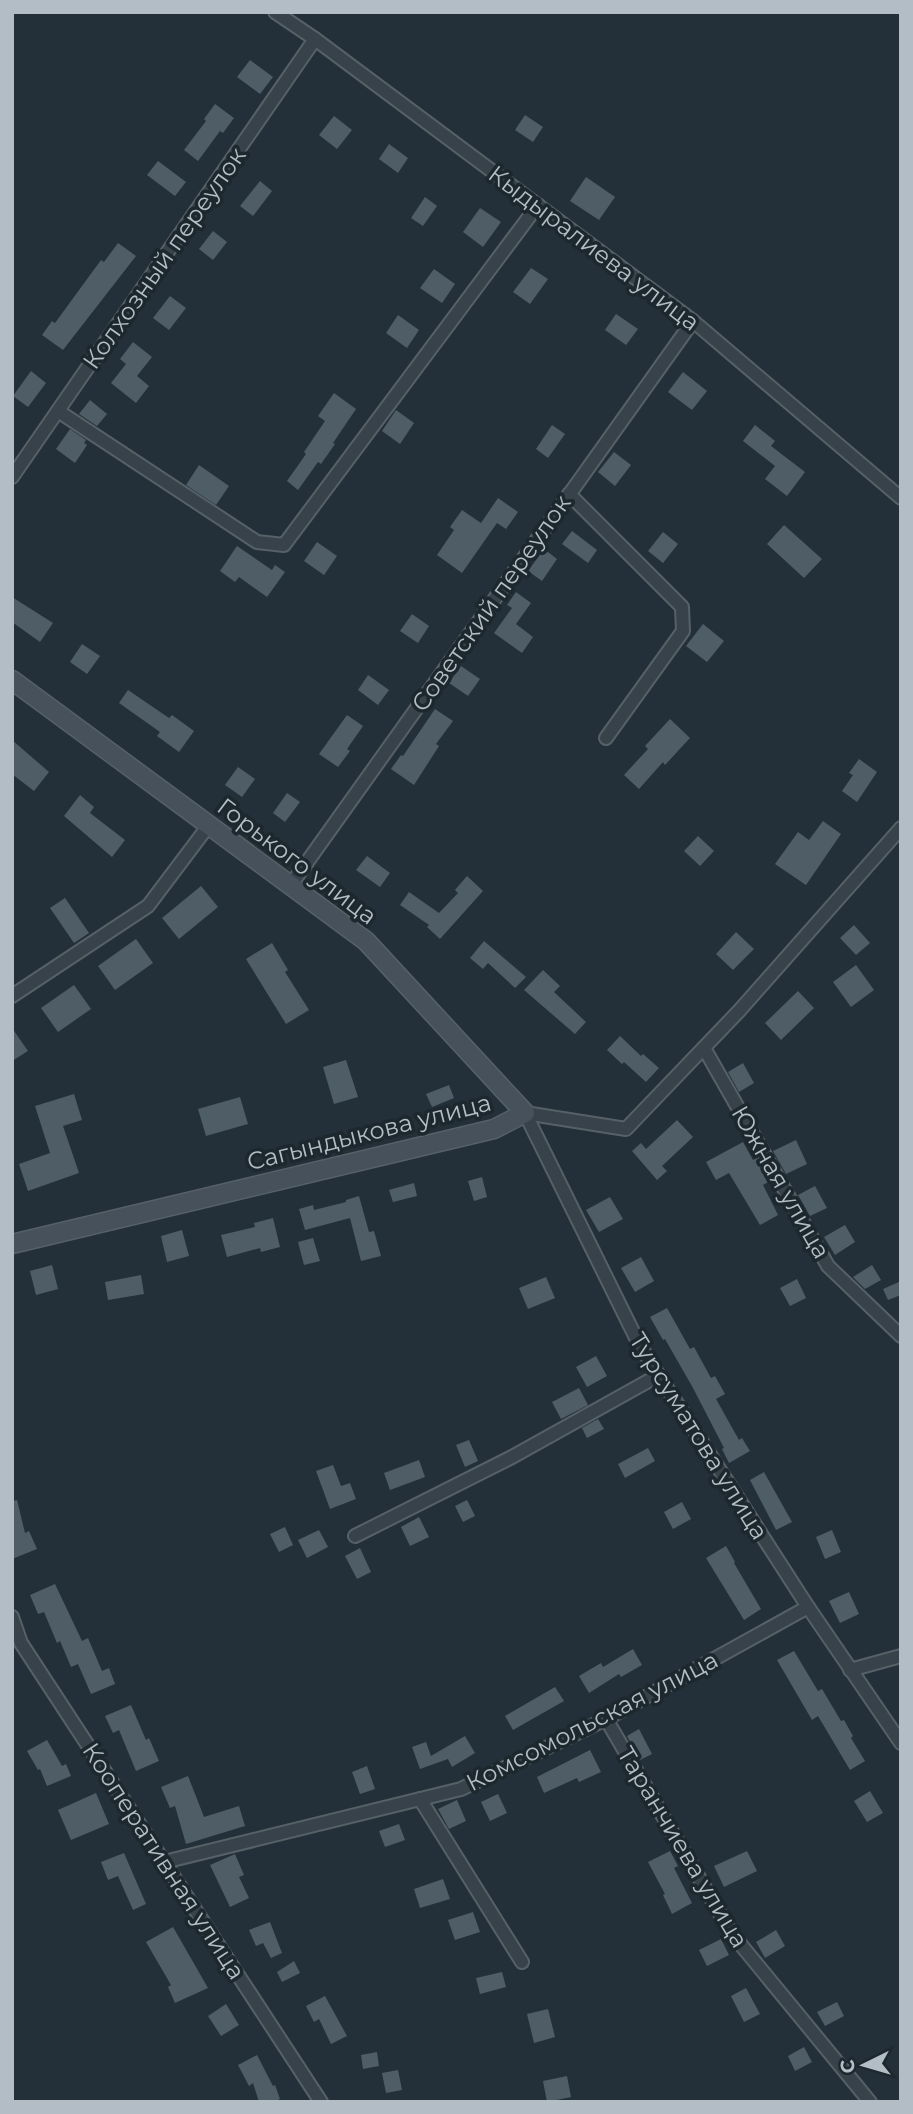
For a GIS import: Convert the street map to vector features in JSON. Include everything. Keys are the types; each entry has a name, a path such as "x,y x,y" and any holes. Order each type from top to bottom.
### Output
{"street":[{"name":"Кыдыралиева улица","path":"275,12 693,321 901,498"},
{"name":"Колхозный переулок","path":"12,477 315,39"},
{"path":"58,411 257,542 284,545 538,205"},
{"name":"Советский переулок","path":"290,886 693,321"},
{"path":"569,495 682,607 683,631 606,738"},
{"name":"Горького улица","path":"12,680 366,941 525,1113"},
{"path":"12,996 148,906 209,825"},
{"name":"Сагындыкова улица","path":"12,1244 494,1129 525,1113 626,1129 704,1048 901,828"},
{"name":"Южная улица","path":"704,1048 828,1266 901,1336"},
{"name":"Турсуматова улица","path":"525,1113 640,1346 807,1607 901,1743"},
{"path":"355,1536 512,1457 659,1375"},
{"name":"Комсомольская улица","path":"164,1862 461,1788 606,1719 807,1607"},
{"name":"Кооперативная улица","path":"12,1617 22,1643 321,2102"},
{"path":"850,1670 901,1656"},
{"name":"Таранчиева улица","path":"606,1719 732,1934 870,2102"},
{"path":"420,1799 522,1962"}],"building":[{"path":"250,60 273,77 260,94 237,77"},
{"path":"215,104 234,118 223,133 220,131 198,161 184,150"},
{"path":"525,115 543,127 533,142 515,130"},
{"path":"334,116 352,130 337,149 319,135"},
{"path":"389,144 408,158 398,173 379,159"},
{"path":"158,161 186,182 175,196 147,175"},
{"path":"586,177 615,197 599,220 570,201"},
{"path":"260,181 272,191 253,216 240,206"},
{"path":"425,197 437,206 423,226 411,218"},
{"path":"480,208 501,222 483,247 463,232"},
{"path":"213,231 227,242 213,260 199,249"},
{"path":"118,243 136,256 63,350 42,335 52,321 55,323 101,260 104,262"},
{"path":"531,268 548,279 530,304 513,292"},
{"path":"434,269 455,284 442,303 420,288"},
{"path":"170,296 186,308 169,330 153,318"},
{"path":"616,314 638,329 626,345 605,330"},
{"path":"398,315 419,330 407,348 386,333"},
{"path":"133,342 152,357 137,376 149,386 136,403 111,383 126,364 120,359"},
{"path":"31,371 46,383 28,407 13,396"},
{"path":"683,372 707,391 692,410 668,392"},
{"path":"334,393 356,409 321,464 318,462 298,490 287,481 325,421 318,416"},
{"path":"90,400 107,414 97,426 79,414"},
{"path":"396,410 414,423 400,444 382,431"},
{"path":"552,425 565,434 548,458 536,449"},
{"path":"755,425 775,441 771,446 805,472 787,496 765,479 775,466 743,441"},
{"path":"70,429 86,440 84,443 87,445 75,463 56,449"},
{"path":"614,452 631,465 615,486 598,472"},
{"path":"199,465 229,486 216,505 186,485"},
{"path":"498,498 518,512 506,529 497,523 462,573 437,555 454,530 450,527 462,510 481,523"},
{"path":"784,525 822,559 804,578 767,544"},
{"path":"572,531 597,550 588,563 562,544"},
{"path":"663,532 678,544 663,563 648,551"},
{"path":"317,542 337,556 324,575 304,561"},
{"path":"237,546 272,570 275,565 285,572 267,597 239,577 235,582 220,571"},
{"path":"544,549 557,559 542,581 528,571"},
{"path":"516,592 531,603 516,624 533,637 522,653 494,633 512,608 507,605"},
{"path":"12,597 53,623 40,642 12,622"},
{"path":"412,614 429,626 418,643 400,631"},
{"path":"703,624 724,641 707,662 686,646"},
{"path":"82,644 100,656 87,674 70,662"},
{"path":"461,666 480,679 468,696 449,683"},
{"path":"368,675 389,690 378,705 358,690"},
{"path":"128,690 169,718 172,715 194,731 179,752 157,736 160,732 119,703"},
{"path":"435,709 453,721 436,744 439,746 414,785 391,769"},
{"path":"347,715 363,726 338,767 319,754"},
{"path":"670,719 690,738 665,765 663,762 639,789 624,775 648,749 645,746"},
{"path":"12,740 49,772 34,791 12,774"},
{"path":"859,759 877,772 857,802 842,791 853,775 849,773"},
{"path":"238,767 255,779 242,797 225,785"},
{"path":"287,793 300,802 285,822 273,813"},
{"path":"80,795 94,807 90,813 125,840 112,857 64,816"},
{"path":"823,821 841,834 806,885 775,864 798,832 809,840"},
{"path":"698,836 714,851 700,866 684,851"},
{"path":"367,856 390,873 380,887 356,870"},
{"path":"467,876 483,891 440,939 427,927 429,925 400,905 409,892 439,913 458,893 455,890"},
{"path":"201,886 218,907 179,939 162,918"},
{"path":"65,898 89,933 74,943 50,908"},
{"path":"854,925 870,943 856,955 840,938"},
{"path":"736,932 754,949 733,970 716,954"},
{"path":"136,939 153,963 115,990 98,966"},
{"path":"484,941 526,977 515,988 488,963 483,969 470,958"},
{"path":"272,943 288,970 285,972 309,1010 286,1024 246,959"},
{"path":"856,965 874,990 851,1007 833,982"},
{"path":"543,970 560,986 554,992 586,1022 575,1034 524,990"},
{"path":"74,985 91,1009 58,1032 41,1008"},
{"path":"798,991 814,1008 781,1040 765,1023"},
{"path":"12,1028 28,1051 12,1061"},
{"path":"620,1036 641,1056 643,1054 659,1068 646,1082 607,1050"},
{"path":"346,1060 358,1097 334,1104 323,1067"},
{"path":"743,1063 754,1083 739,1092 728,1072"},
{"path":"449,1085 454,1098 432,1107 426,1094"},
{"path":"74,1094 82,1120 63,1126 79,1173 28,1191 19,1164 50,1153 35,1106"},
{"path":"240,1097 248,1124 206,1136 198,1109"},
{"path":"677,1120 693,1137 662,1166 667,1171 657,1180 632,1151 641,1143 646,1149"},
{"path":"796,1140 807,1164 786,1174 773,1151"},
{"path":"743,1142 753,1160 757,1158 770,1181 763,1185 778,1215 760,1225 729,1173 716,1180 706,1162"},
{"path":"482,1177 487,1197 474,1201 468,1181"},
{"path":"414,1183 417,1196 393,1202 389,1190"},
{"path":"815,1186 827,1208 810,1216 798,1195"},
{"path":"359,1196 369,1232 374,1231 381,1256 361,1261 350,1218 305,1230 299,1209 313,1205 314,1210"},
{"path":"610,1197 623,1219 599,1232 586,1210"},
{"path":"273,1218 280,1247 261,1252 260,1248 227,1257 221,1235 255,1227 254,1223"},
{"path":"845,1225 855,1242 835,1255 824,1237"},
{"path":"182,1230 189,1256 167,1262 161,1236"},
{"path":"313,1238 320,1261 304,1265 298,1242"},
{"path":"641,1257 654,1281 635,1292 621,1268"},
{"path":"52,1265 58,1289 36,1295 30,1271"},
{"path":"872,1265 881,1280 865,1289 853,1277"},
{"path":"141,1275 144,1294 108,1300 105,1282"},
{"path":"546,1277 555,1298 528,1309 519,1288"},
{"path":"797,1279 806,1298 790,1306 780,1288"},
{"path":"901,1281 901,1295 888,1300 883,1289"},
{"path":"667,1308 690,1349 694,1347 711,1378 715,1376 725,1394 716,1399 739,1440 742,1438 750,1451 729,1463 693,1388 650,1317"},
{"path":"596,1356 607,1376 587,1387 576,1367"},
{"path":"579,1388 588,1405 561,1419 552,1402"},
{"path":"598,1419 604,1429 587,1438 582,1428"},
{"path":"469,1440 478,1461 465,1467 456,1445"},
{"path":"648,1448 655,1461 625,1478 618,1464"},
{"path":"419,1460 425,1477 390,1490 384,1473"},
{"path":"333,1465 341,1486 350,1483 356,1499 330,1509 316,1471"},
{"path":"764,1472 792,1522 776,1530 750,1480"},
{"path":"17,1500 25,1533 29,1531 37,1549 12,1559 12,1501"},
{"path":"467,1500 475,1516 463,1522 455,1506"},
{"path":"682,1502 691,1519 673,1529 664,1512"},
{"path":"419,1517 429,1537 410,1546 401,1527"},
{"path":"285,1527 293,1545 279,1552 270,1534"},
{"path":"319,1530 328,1547 307,1558 298,1540"},
{"path":"832,1530 841,1552 825,1559 816,1537"},
{"path":"726,1546 761,1609 744,1620 706,1558"},
{"path":"360,1548 371,1572 357,1579 345,1556"},
{"path":"55,1584 82,1641 88,1638 102,1671 109,1668 115,1684 91,1694 78,1664 71,1667 60,1641 57,1643 44,1612 38,1614 30,1595"},
{"path":"849,1592 859,1614 840,1623 829,1601"},
{"path":"633,1649 642,1665 621,1677 619,1674 589,1693 579,1676 601,1663 603,1667"},
{"path":"794,1651 818,1691 822,1689 841,1721 844,1720 865,1761 850,1770 818,1716 812,1720 777,1660"},
{"path":"555,1687 564,1701 513,1730 505,1716"},
{"path":"131,1705 146,1740 149,1738 159,1761 136,1771 119,1730 113,1733 105,1716"},
{"path":"639,1729 652,1754 640,1760 627,1736"},
{"path":"465,1736 475,1753 452,1767 448,1759 420,1769 412,1747 426,1742 431,1756"},
{"path":"47,1740 62,1766 66,1764 71,1776 47,1786 40,1769 38,1770 27,1751"},
{"path":"590,1750 601,1772 579,1782 577,1778 544,1793 537,1777"},
{"path":"367,1766 375,1789 360,1794 352,1772"},
{"path":"188,1776 204,1817 239,1806 245,1826 186,1844 175,1806 170,1808 161,1787"},
{"path":"870,1791 883,1813 867,1822 854,1801"},
{"path":"96,1793 109,1824 71,1840 58,1810"},
{"path":"498,1794 507,1813 490,1821 481,1802"},
{"path":"457,1800 466,1821 449,1829 438,1809"},
{"path":"399,1824 405,1840 385,1847 379,1831"},
{"path":"670,1851 678,1866 674,1868 692,1903 672,1914 648,1862"},
{"path":"747,1851 757,1871 724,1887 714,1866"},
{"path":"124,1853 146,1904 133,1910 118,1876 108,1880 101,1862"},
{"path":"235,1854 244,1875 239,1877 249,1898 230,1907 210,1865"},
{"path":"443,1879 450,1899 420,1908 414,1889"},
{"path":"473,1912 480,1932 455,1940 448,1920"},
{"path":"270,1922 282,1953 271,1958 263,1943 256,1946 249,1930"},
{"path":"173,1927 208,1988 175,2003 168,1987 171,1985 146,1942"},
{"path":"776,1930 785,1946 765,1958 756,1942"},
{"path":"721,1939 729,1955 707,1966 699,1950"},
{"path":"294,1961 300,1973 282,1982 277,1972"},
{"path":"502,1972 506,1987 480,1994 476,1978"},
{"path":"746,1988 760,2014 744,2022 731,1996"},
{"path":"325,1996 347,2036 331,2044 319,2019 314,2022 306,2006"},
{"path":"837,2002 844,2016 825,2026 817,2012"},
{"path":"226,2004 239,2025 221,2036 208,2016"},
{"path":"548,2009 555,2037 534,2043 527,2014"},
{"path":"804,2047 812,2062 795,2071 788,2056"},
{"path":"377,2052 379,2066 363,2069 361,2055"},
{"path":"257,2055 280,2099 259,2102 253,2083 249,2086 238,2065"},
{"path":"398,2070 402,2090 386,2093 382,2073"},
{"path":"567,2076 571,2097 547,2102 543,2081"}]}
